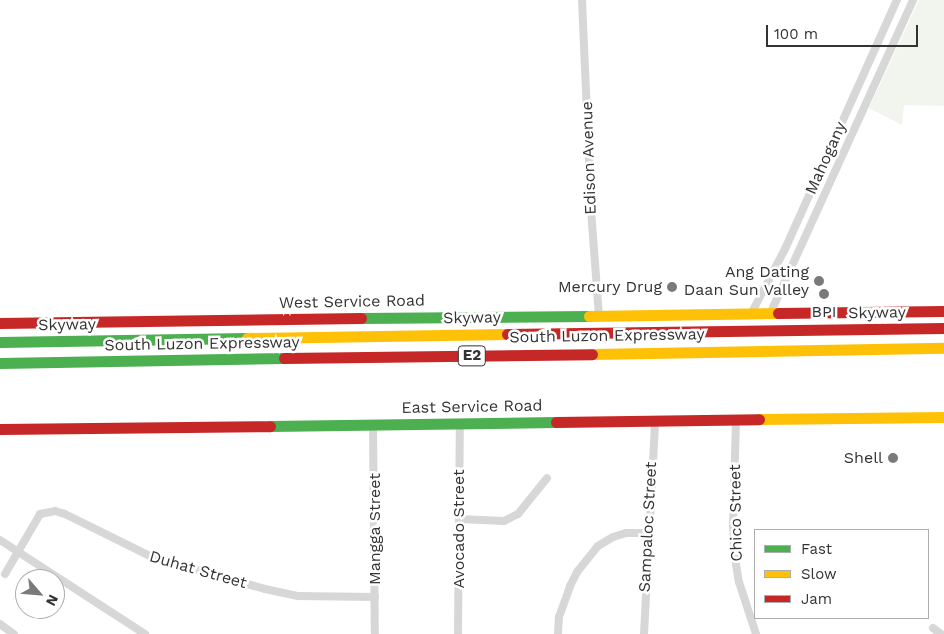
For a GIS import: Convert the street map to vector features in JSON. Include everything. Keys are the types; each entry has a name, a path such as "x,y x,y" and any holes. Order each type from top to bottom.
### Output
{"main road":[{"name":"West Service Road","path":"0,322 944,312"},
{"name":"South Luzon Expressway","path":"0,335 944,322"},
{"name":"Skyway","path":"0,342 944,328"},
{"name":"Skyway","path":"0,357 761,345 944,344"},
{"name":"South Luzon Expressway","path":"0,363 944,348"},
{"name":"East Service Road","path":"0,429 944,417"}],"street":[{"name":"Edison Avenue","path":"582,0 590,210 599,316"},
{"name":"Mahogany","path":"751,314 782,256 897,0"},
{"name":"Mahogany","path":"770,314 913,0"},
{"path":"782,256 794,262"},
{"name":"Chico Street","path":"736,420 733,525 735,558 739,582 756,634"},
{"name":"Sampaloc Street","path":"644,634 654,421"},
{"name":"Mangga Street","path":"373,424 375,634"},
{"name":"Avocado Street","path":"458,634 460,424"},
{"path":"459,519 504,521 518,514 546,478"},
{"name":"Duhat Street","path":"4,574 40,514 55,511 65,514 154,558 265,589 298,596 375,597"},
{"path":"558,634 563,603 577,572 598,546 613,537 626,533 648,533"},
{"path":"0,540 145,634"},
{"path":"0,624 14,634"},
{"path":"933,628 941,634"}],"shaded area":[{"path":"919,0 944,0 944,106 904,105 902,125 869,108"}],"traffic: fast":[{"path":"361,318 589,316"},
{"path":"0,342 247,338"},
{"path":"0,363 284,358"},
{"path":"270,426 556,422"}],"traffic: slow":[{"path":"589,316 778,313"},
{"path":"247,338 507,334"},
{"path":"592,354 944,348"},
{"path":"759,419 944,417"}],"traffic: jam":[{"path":"778,313 944,311"},
{"path":"0,323 361,318"},
{"path":"507,334 944,328"},
{"path":"284,358 592,354"},
{"path":"556,422 759,419"},
{"path":"0,429 270,426"}],"place":[{"name":"Ang Dating Daan Sun Valley","path":"819,281"},
{"name":"Mercury Drug","path":"672,287"},
{"name":"BPI","path":"824,294"},
{"name":"Shell","path":"893,458"}]}
